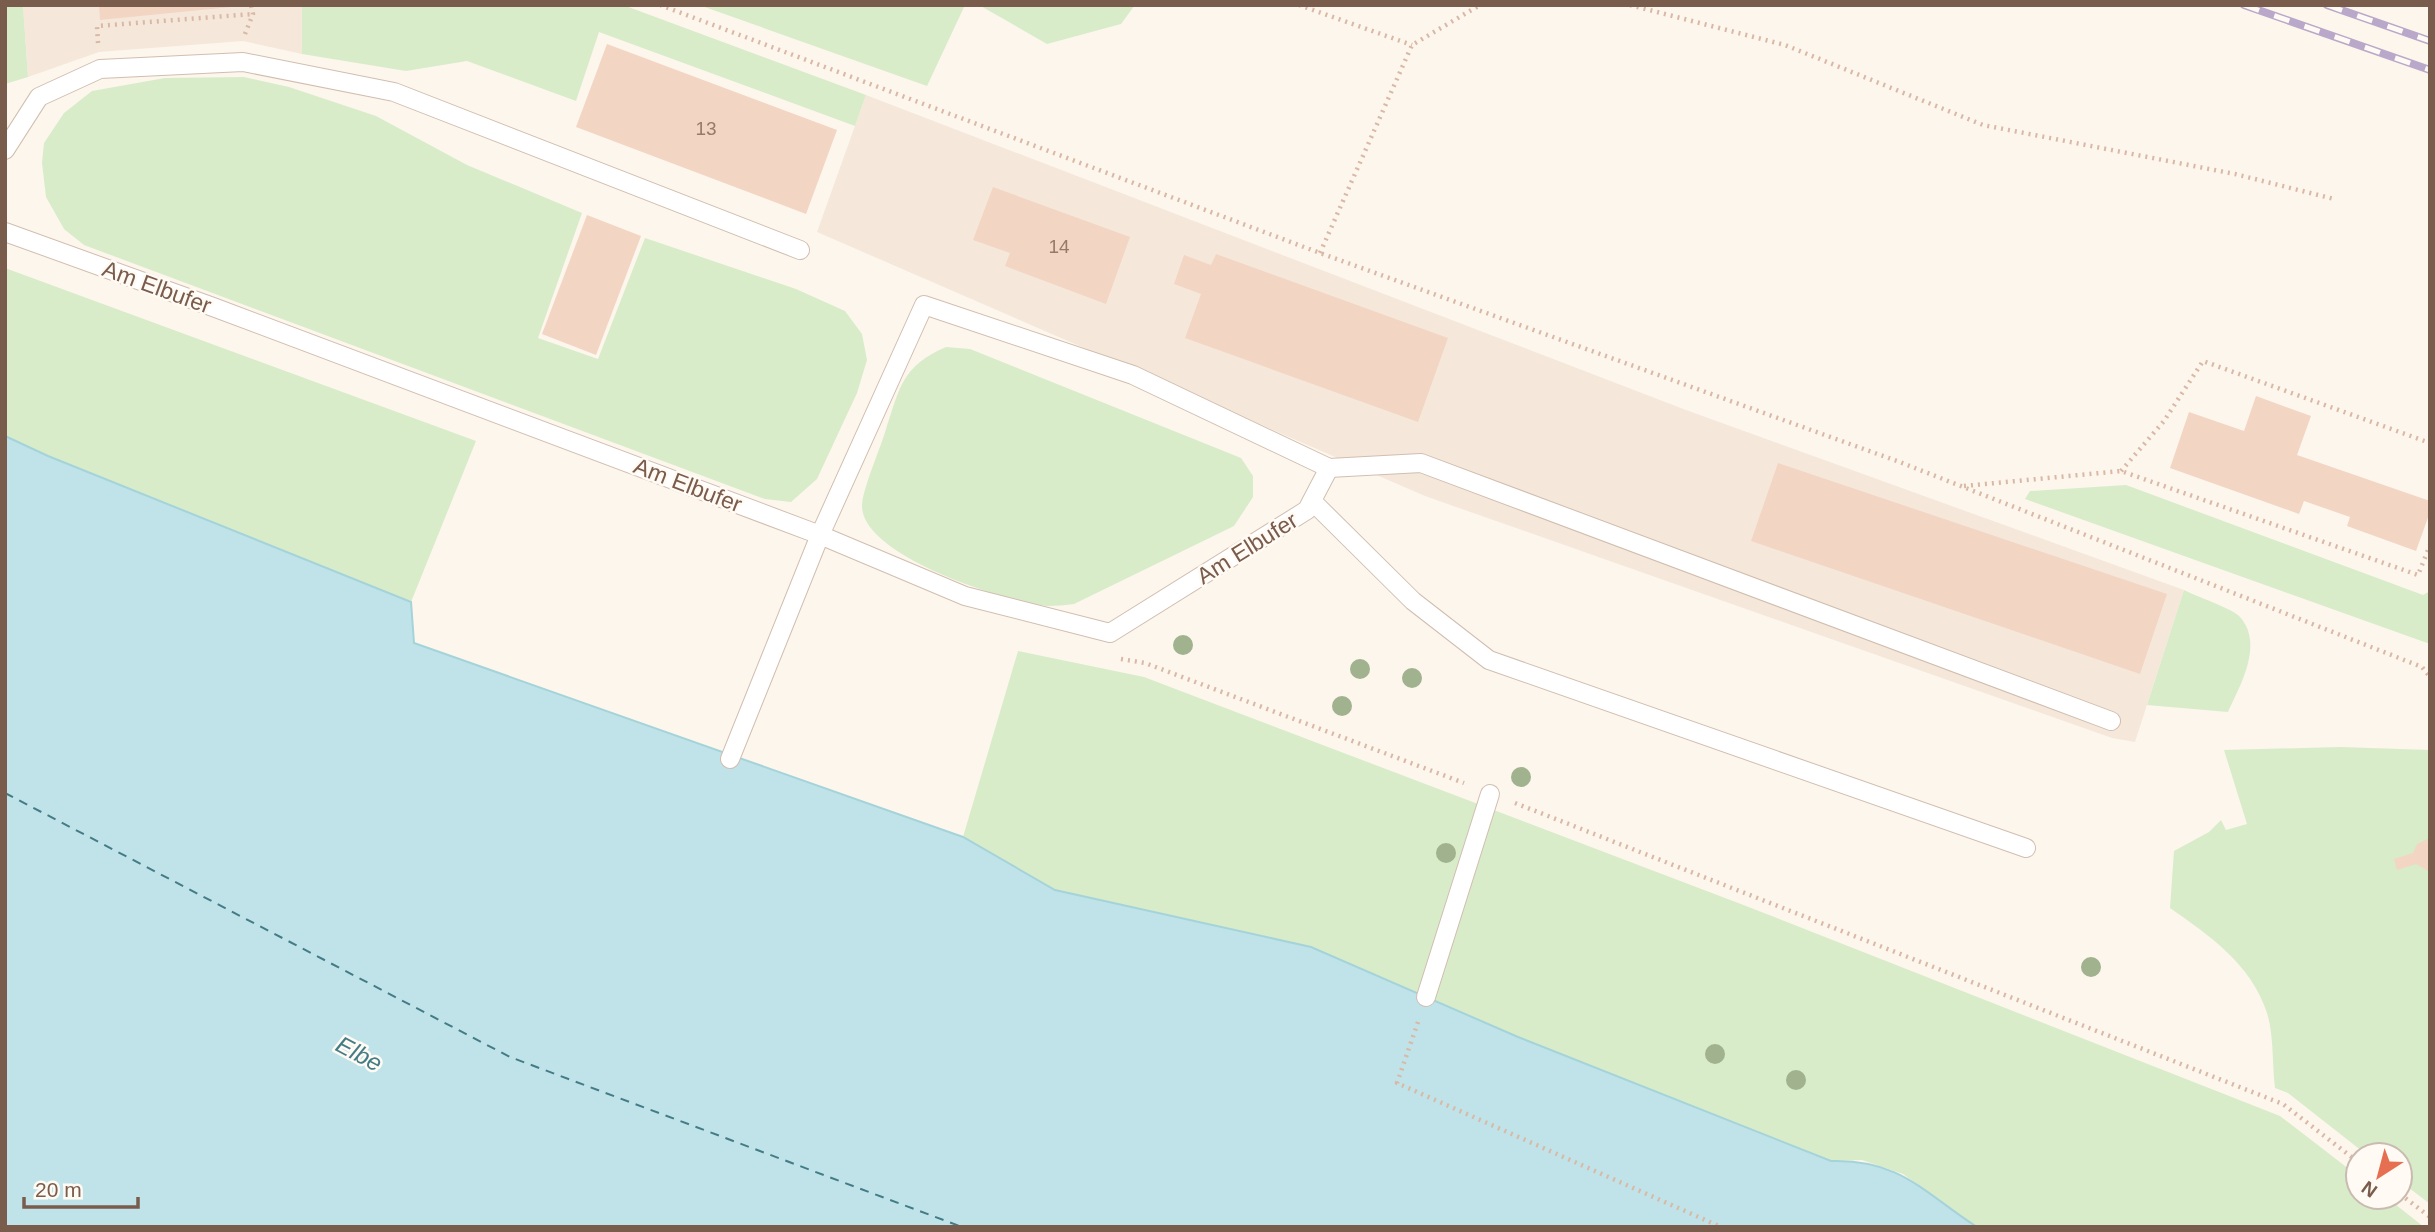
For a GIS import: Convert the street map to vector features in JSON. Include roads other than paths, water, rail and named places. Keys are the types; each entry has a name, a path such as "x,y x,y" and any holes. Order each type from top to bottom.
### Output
{"lane":[{"path":"5,150 39,96 100,69 243,62 394,92 800,250"},
{"name":"Am Elbufer","path":"5,232 213,307 820,535 965,596 1110,633 1307,510 1329,468"},
{"path":"730,759 820,535 924,304 1133,375 1329,468 1421,463 2111,721"},
{"path":"1312,500 1413,601 1489,660 2026,848"},
{"path":"1426,997 1490,794"}],"water":[{"name":"Elbe","path":"5,436 48,456 411,602 414,643 963,837 1055,890 1311,947 1518,1037 1831,1161 1855,1162 1893,1172 1910,1180 1977,1227 5,1227"}],"railway":[{"path":"2244,5 2430,70"},
{"path":"2327,5 2430,41"}]}
